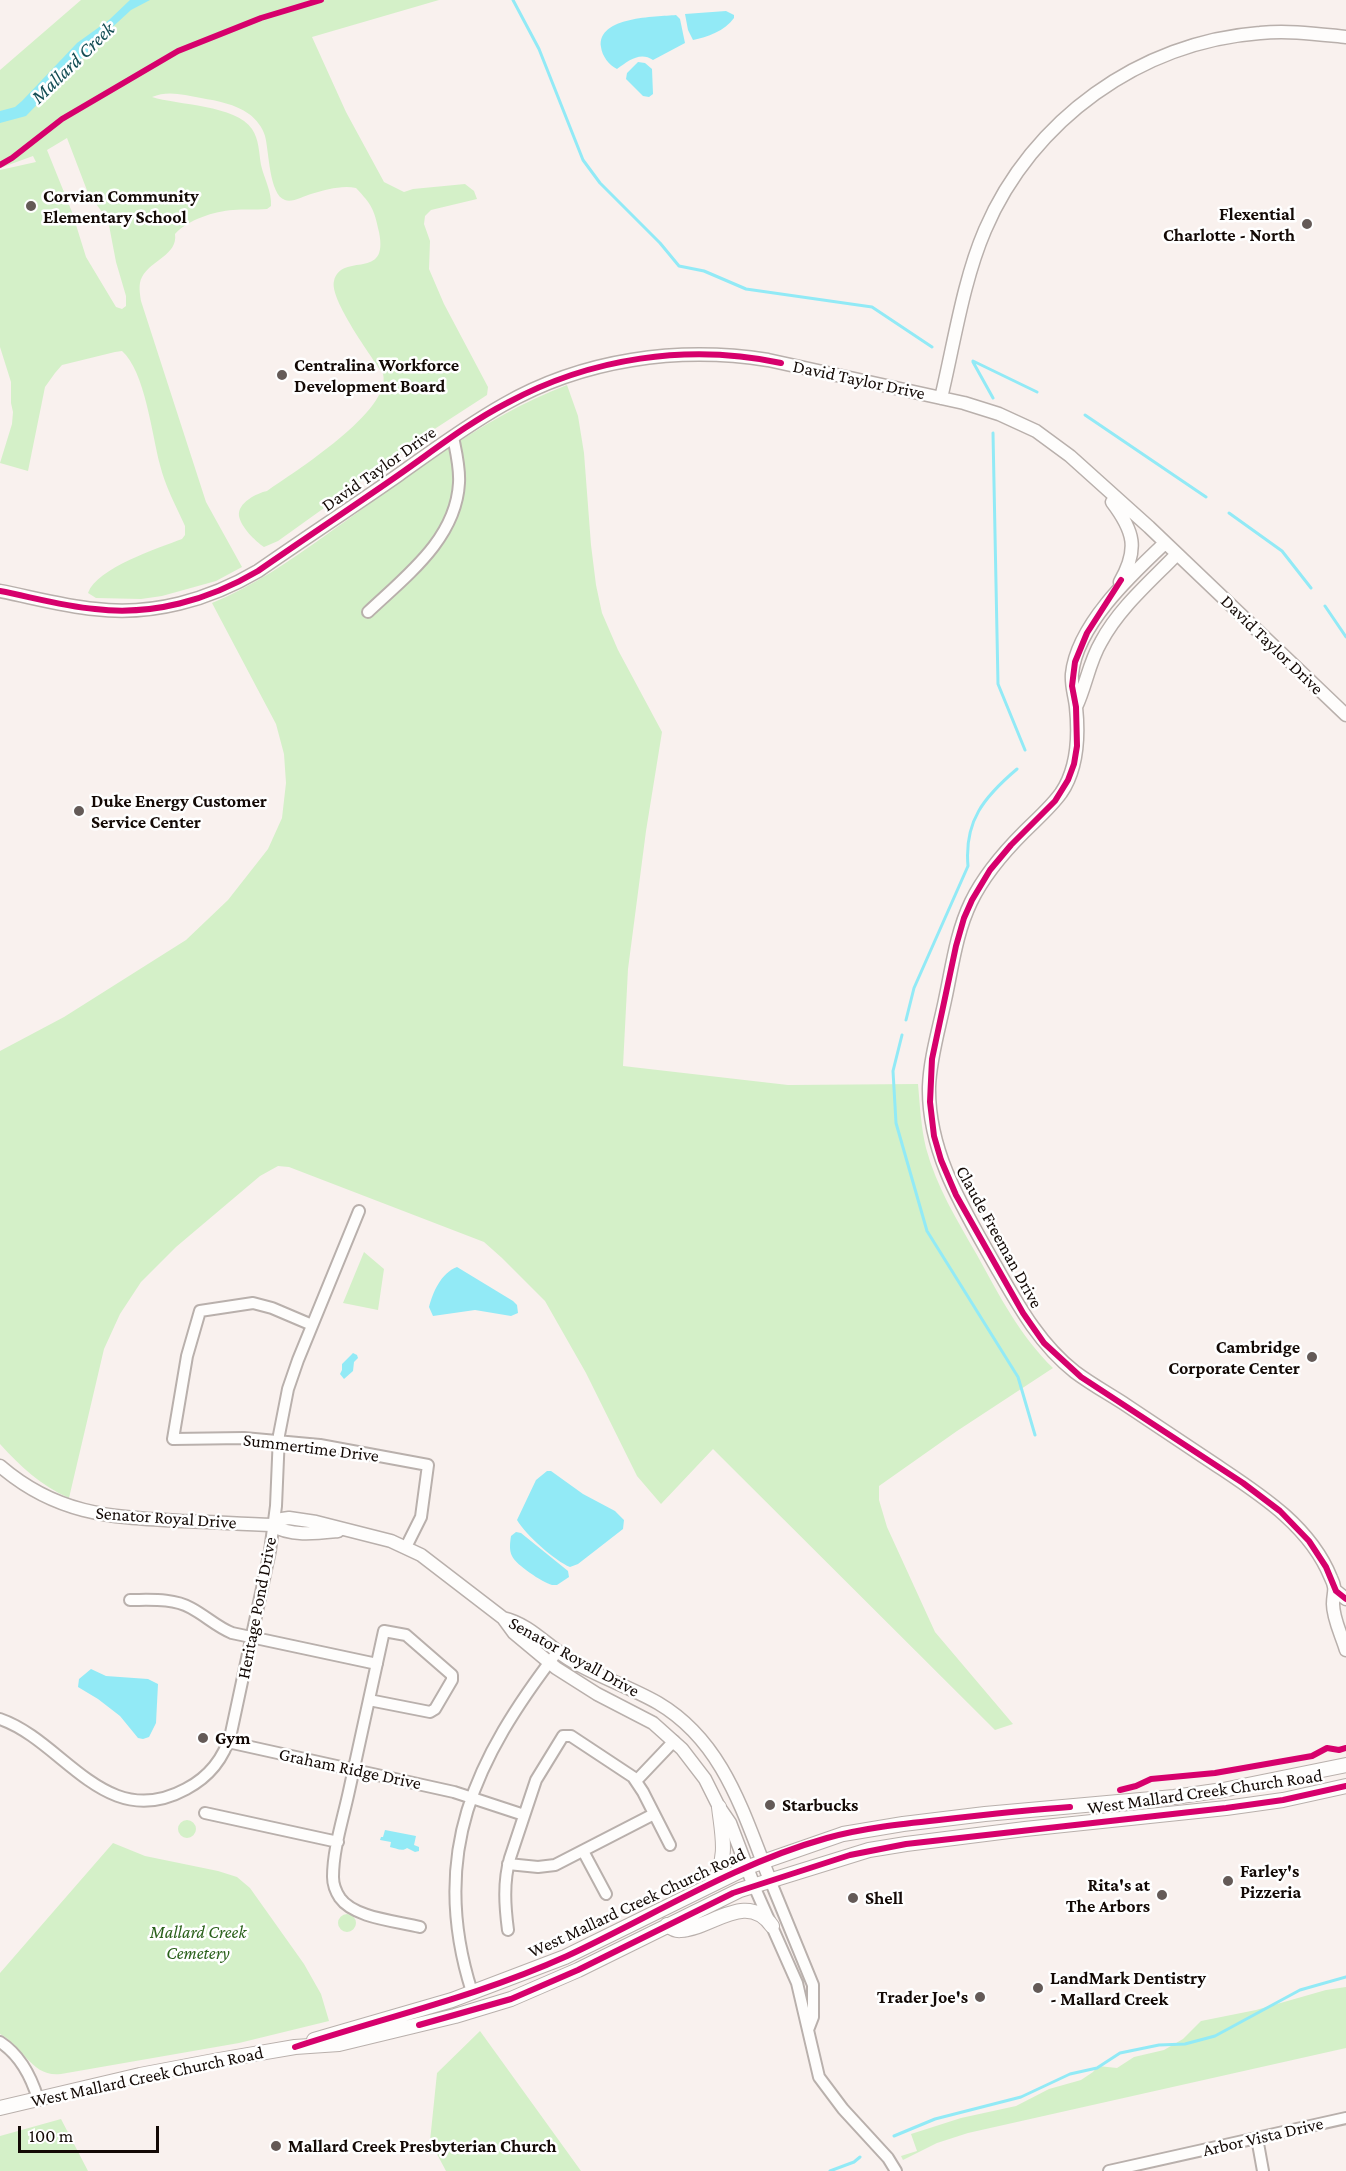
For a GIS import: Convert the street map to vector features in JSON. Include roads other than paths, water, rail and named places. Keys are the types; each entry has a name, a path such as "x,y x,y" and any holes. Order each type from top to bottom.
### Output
{"main road":[{"name":"West Mallard Creek Church Road","path":"0,2108 140,2075 295,2047 397,2017 565,1957 712,1883 823,1839 868,1829 985,1814 1174,1797 1234,1788 1346,1765"},
{"name":"West Mallard Creek Church Road","path":"295,2047 339,2044 455,2016 511,1999 578,1970 734,1893 850,1855 906,1844 1226,1808 1283,1800 1346,1786"},
{"path":"712,1883 720,1871 723,1856 719,1807"},
{"path":"667,1926 681,1931 729,1914 753,1912 763,1916 772,1926"}],"street":[{"path":"941,398 973,264 985,229 1015,175 1038,146 1071,112 1126,73 1170,53 1206,42 1260,33 1298,32 1346,36"},
{"name":"David Taylor Drive","path":"0,591 83,608 114,611 162,607 201,598 258,572 503,405 554,381 601,366 670,355 717,354 760,359 941,398 986,410 1027,426 1055,444 1165,543 1346,715"},
{"path":"369,612 428,554 440,538 457,498 459,484 453,437"},
{"path":"1095,480 1124,519 1132,543 1132,553 1127,570 1104,609"},
{"name":"Claude Freeman Drive","path":"1165,543 1104,609 1087,633 1075,662 1072,686 1076,707 1076,754 1065,787 995,863 978,889 964,918 932,1059 930,1102 937,1147 951,1184 968,1216 1023,1313 1044,1343 1081,1377 1243,1483 1280,1511 1300,1531 1317,1553 1341,1595 1333,1607 1346,1650"},
{"name":"Claude Freeman Drive","path":"1076,707 1095,653 1106,633 1135,597 1177,554"},
{"name":"Heritage Pond Drive","path":"0,1719 22,1730 98,1787 115,1795 135,1799 157,1798 178,1793 212,1769 228,1742 270,1551 277,1502 279,1441 288,1389 359,1211"},
{"name":"Summertime Drive","path":"312,1324 261,1304 200,1311 180,1390 173,1439 244,1438 320,1445 428,1465 421,1517 406,1547"},
{"name":"Senator Royal Drive","path":"0,1466 44,1496 74,1509 100,1515 137,1519 273,1525 289,1532 318,1533 345,1530 377,1536 406,1547 431,1561 502,1618"},
{"path":"130,1600 163,1600 180,1603 224,1630 377,1664"},
{"name":"Senator Royall Drive","path":"502,1618 522,1625 576,1663 657,1703 685,1724 709,1749 728,1776 813,1985 813,2017 808,2031"},
{"name":"Senator Royall Drive","path":"502,1618 514,1634 549,1663 588,1689 653,1723 675,1741 705,1779 730,1823 754,1886 797,1983 819,2077 843,2109 888,2158 896,2171"},
{"path":"369,1700 424,1712 432,1711 452,1677 449,1670 410,1638 395,1632 384,1631 338,1842 333,1881 336,1892 352,1910 420,1927"},
{"path":"472,1992 461,1953 456,1898 460,1843 470,1797 497,1739 558,1651"},
{"path":"508,1930 505,1909 508,1864 536,1780 561,1739 566,1735 624,1770 636,1781 670,1845"},
{"path":"636,1781 675,1741"},
{"name":"Graham Ridge Drive","path":"228,1742 454,1792 524,1815"},
{"path":"205,1813 338,1842"},
{"path":"508,1864 550,1866 654,1814"},
{"path":"584,1851 606,1894"},
{"path":"0,2042 14,2053 25,2068 38,2099"},
{"name":"Arbor Vista Drive","path":"1109,2171 1346,2118"},
{"path":"1257,2138 1263,2171"}],"water":[{"name":"Mallard Creek","path":"130,0 150,0 131,10 105,34 26,116 0,123 0,111 15,107 77,43 109,20"},
{"path":"726,11 734,15 730,23 721,30 693,40 688,30 685,14"},
{"path":"676,15 680,19 685,43 653,60 648,57 639,57 617,69 604,57 601,47 602,37 608,29 630,20"},
{"path":"638,62 645,63 652,69 653,94 649,97 643,96 626,79 627,73"},
{"path":"457,1267 513,1301 517,1305 518,1313 511,1316 475,1310 433,1316 429,1307 435,1289 446,1274"},
{"path":"353,1353 358,1358 354,1362 353,1371 344,1379 340,1374 342,1364"},
{"path":"547,1471 551,1471 583,1494 615,1511 624,1520 623,1529 578,1564 570,1567 541,1546 517,1520 536,1480"},
{"path":"516,1532 521,1533 568,1571 569,1577 557,1585 552,1585 536,1577 514,1560 510,1549 511,1536"},
{"path":"91,1669 106,1676 148,1679 158,1684 156,1723 149,1737 138,1738 120,1716 78,1687 79,1679"},
{"path":"385,1830 416,1836 414,1845 419,1847 419,1851 390,1847 391,1842 380,1840"}],"waterway":[{"path":"513,0 539,49 583,160 600,183 660,243 679,266 704,271 746,289 872,307 932,347"},
{"path":"973,361 1037,392"},
{"path":"973,362 993,398"},
{"path":"1085,415 1206,497"},
{"path":"993,433 998,684 1025,750"},
{"path":"1229,513 1282,551 1311,588"},
{"path":"1325,606 1346,637"},
{"path":"906,1020 914,988 968,866 969,836 973,823 986,800 1017,769"},
{"path":"902,1035 893,1071 896,1123 927,1231 1018,1377 1035,1435"},
{"path":"894,2136 935,2119 1021,2097 1070,2074 1097,2068 1120,2053 1159,2045 1185,2044 1215,2036 1300,1990 1346,1977"},
{"path":"830,2171 854,2162 860,2157"}],"place":[{"name":"Corvian Community Elementary School","path":"31,206"},
{"name":"Flexential Charlotte - North","path":"1307,224"},
{"name":"Centralina Workforce Development Board","path":"282,375"},
{"name":"Duke Energy Customer Service Center","path":"79,811"},
{"name":"Cambridge Corporate Center","path":"1312,1357"},
{"name":"Gym","path":"203,1738"},
{"name":"Starbucks","path":"770,1805"},
{"name":"Farley's Pizzeria","path":"1228,1881"},
{"name":"Rita's at The Arbors","path":"1162,1895"},
{"name":"Shell","path":"853,1898"},
{"name":"LandMark Dentistry - Mallard Creek","path":"1038,1988"},
{"name":"Trader Joe's","path":"980,1997"},
{"name":"Mallard Creek Presbyterian Church","path":"276,2146"}],"park label":[{"name":"Mallard Creek Cemetery","path":"198,1942"}]}
